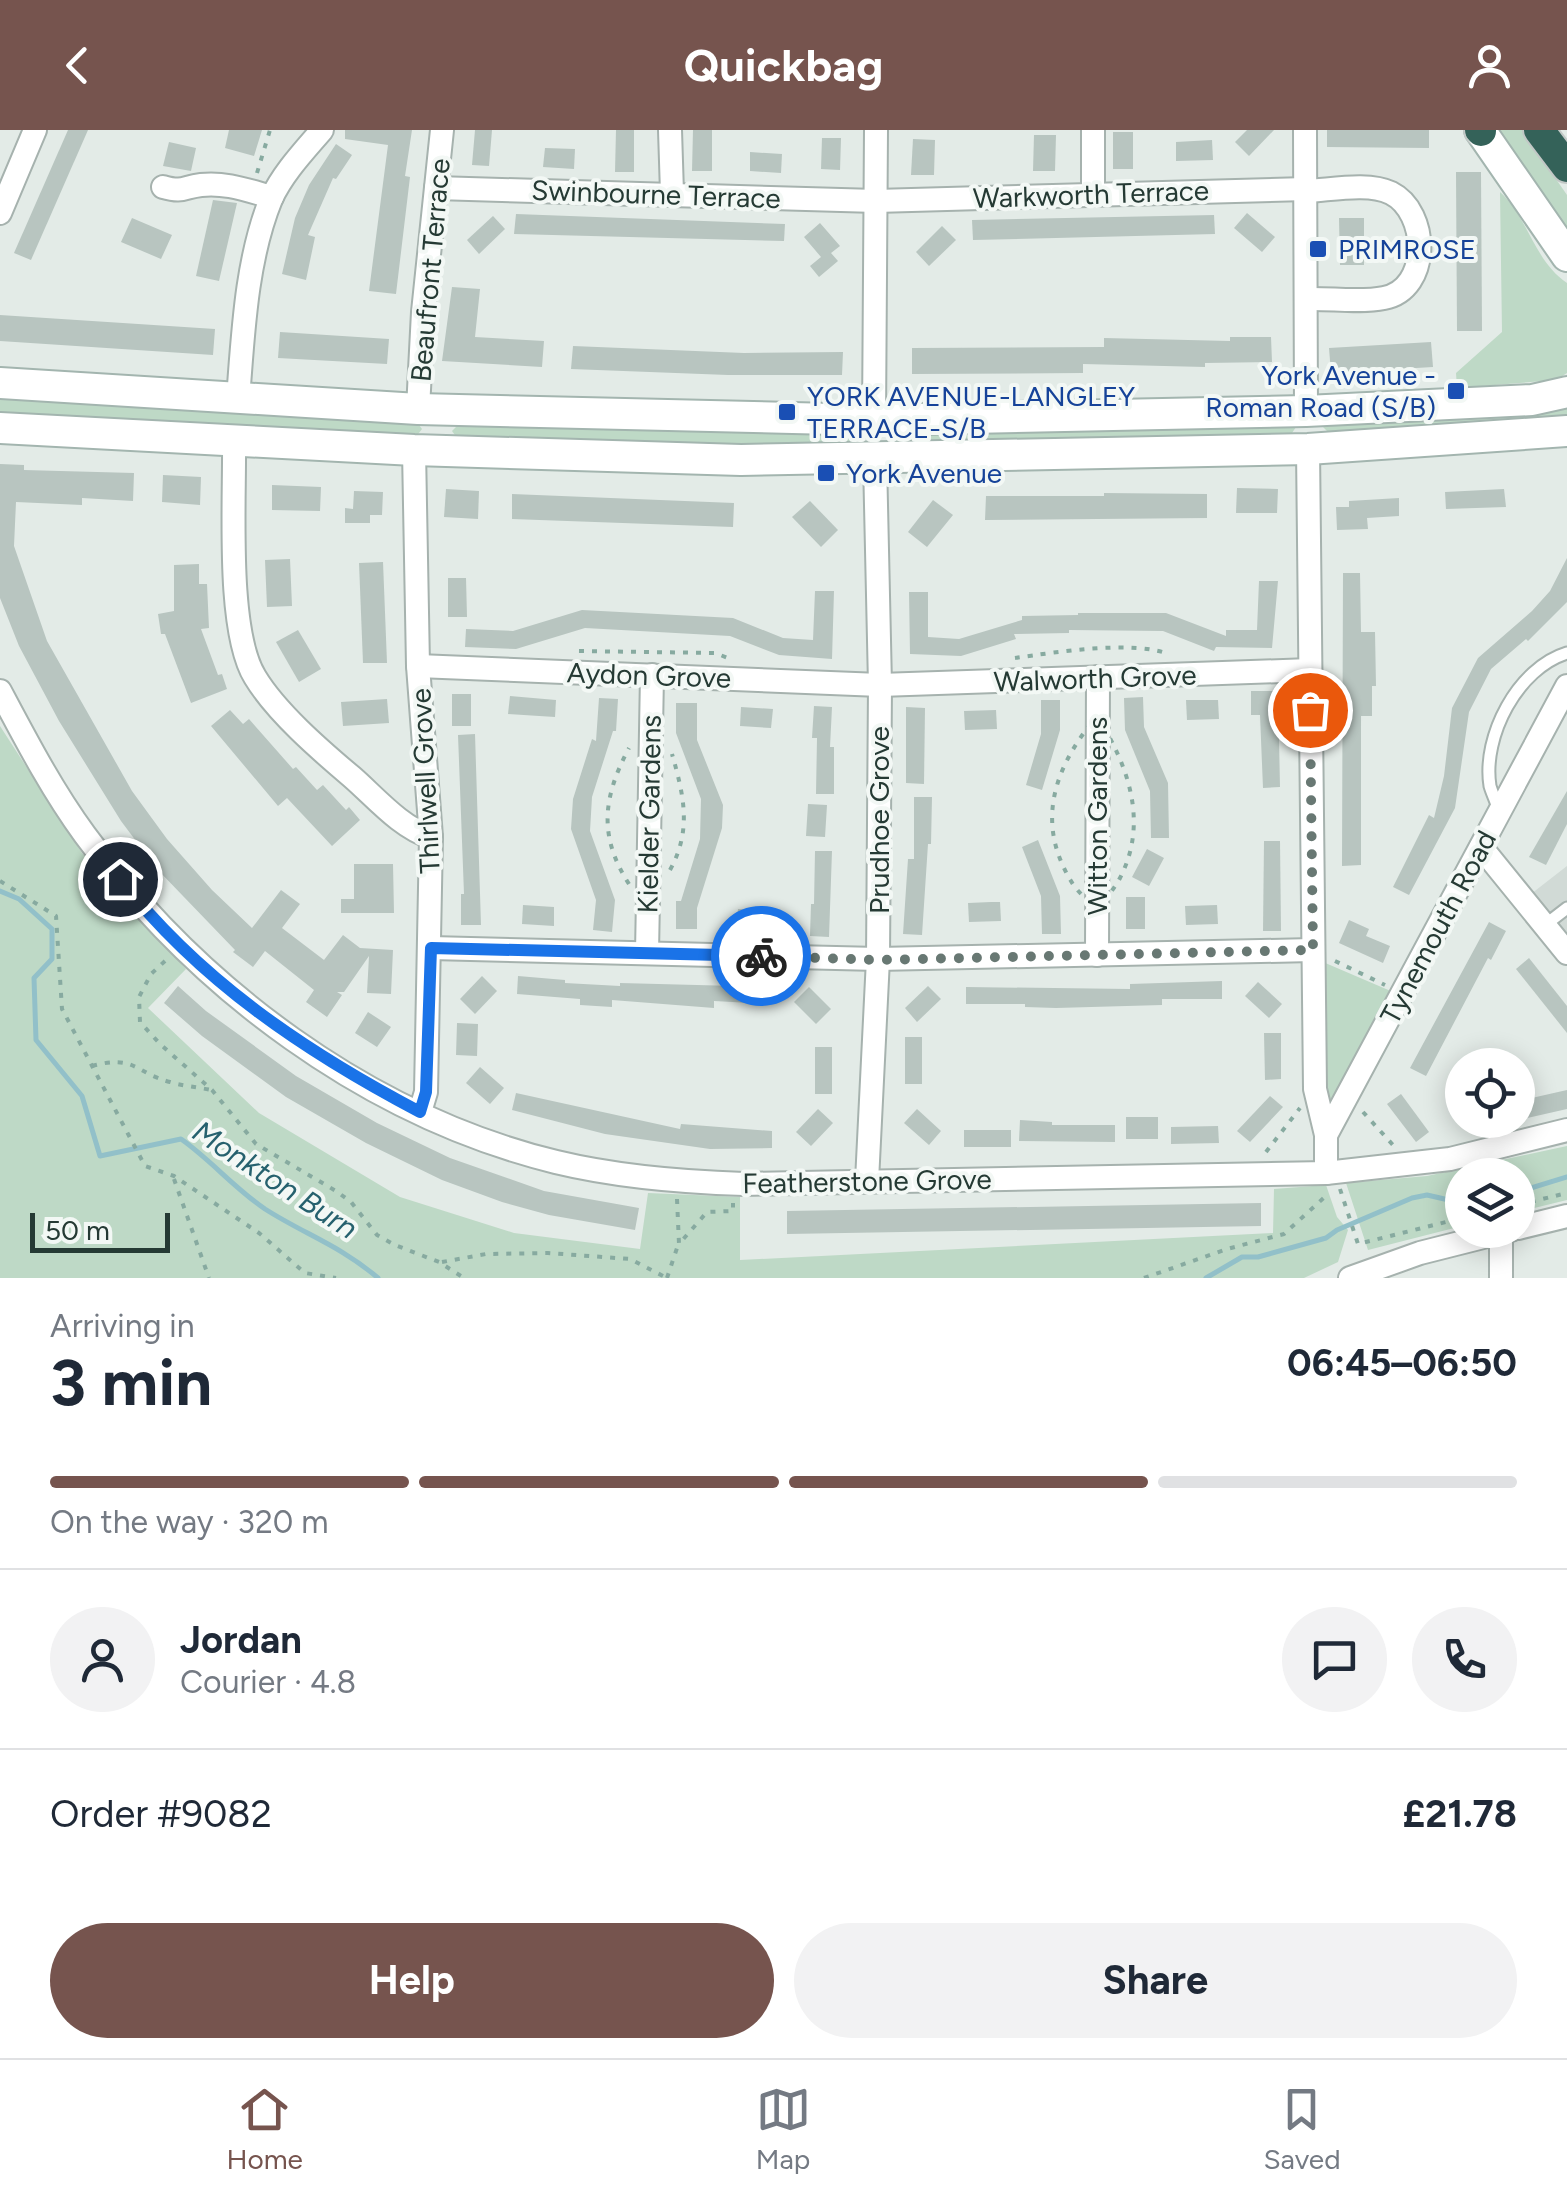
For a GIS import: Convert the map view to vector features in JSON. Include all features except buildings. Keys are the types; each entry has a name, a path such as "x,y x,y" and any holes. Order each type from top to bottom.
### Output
{"highway":[{"path":"1540,130 1567,168"}],"main road":[{"path":"1480,130 1567,256"},
{"path":"0,383 428,410 874,420 1306,410 1532,400 1567,392"},
{"path":"426,450 428,410"},
{"path":"1306,410 1308,449"},
{"path":"874,420 876,460"},
{"path":"0,428 426,450 742,460 1308,449 1567,431"}],"street":[{"path":"0,213 35,130"},
{"path":"238,399 262,194 322,130"},
{"name":"Beaufront Terrace","path":"428,410 423,312 442,130"},
{"path":"670,130 672,192"},
{"path":"874,420 876,130"},
{"path":"1093,130 1093,192"},
{"path":"1305,130 1306,410"},
{"path":"163,187 181,192 198,184 228,185 262,194"},
{"name":"Swinbourne Terrace","path":"436,188 876,200"},
{"path":"1306,190 1380,189 1394,195 1408,205 1417,224 1419,252 1414,274 1404,290 1384,298 1306,298"},
{"name":"Warkworth Terrace","path":"876,200 1306,190"},
{"path":"234,440 237,619 242,650 256,678 295,724 417,832 431,837"},
{"path":"1308,449 1316,1089 1326,1135"},
{"name":"Thirlwell Grove","path":"420,1112 426,1092 431,948 431,837 418,666 426,450"},
{"name":"Prudhoe Grove","path":"867,1181 878,960 880,685 876,460"},
{"name":"Aydon Grove","path":"418,666 880,685"},
{"name":"Walworth Grove","path":"880,685 1310,670"},
{"name":"Kielder Gardens","path":"647,953 652,675"},
{"name":"Witton Gardens","path":"1097,955 1098,678"},
{"name":"Tynemouth Road","path":"1332,1178 1326,1135 1567,686"},
{"name":"Featherstone Grove","path":"0,691 46,778 84,834 180,947 239,999 296,1041 420,1112 510,1149 558,1163 679,1181 734,1183 1248,1174 1332,1178 1450,1159 1567,1130"},
{"path":"1481,847 1567,953"},
{"path":"431,948 878,960 1313,950"},
{"path":"1535,1224 1567,1216"},
{"path":"1350,1278 1445,1247"},
{"path":"1500,1278 1506,1248"}],"lane":[{"path":"1500,812 1490,786 1490,760 1498,730 1510,702 1530,676 1567,653"},
{"path":"1545,925 1567,908"}],"path":[{"path":"262,194 270,130"},
{"path":"647,914 617,866 607,826 606,801 614,777 652,710"},
{"path":"0,881 56,916 62,1009 145,1166 174,1176 259,1233 305,1272 336,1278"},
{"path":"180,947 151,974 138,997 140,1022 212,1090 256,1144 351,1202 377,1234 394,1246 440,1262 464,1278"},
{"path":"1313,950 1402,994"},
{"path":"92,1066 114,1060 142,1068 166,1082 212,1090"},
{"path":"1248,1174 1316,1089"},
{"path":"1363,1112 1409,1164"},
{"path":"174,1176 209,1278"},
{"path":"1144,1278 1284,1234 1332,1178"},
{"path":"679,1181 679,1244"},
{"path":"440,1262 486,1254 548,1253 630,1259 666,1278 679,1244 707,1212 733,1211 734,1183"},
{"path":"1535,1201 1567,1193"},
{"path":"1348,1215 1358,1244 1445,1222"}],"shaded area":[{"path":"1567,866 1567,937 1531,894"}],"green space":[{"path":"1497,130 1522,130 1567,195 1567,236"},
{"path":"1500,192 1547,263 1567,283 1567,373 1556,380 1457,388 1456,373 1502,332"},
{"path":"0,395 416,421 422,429 415,438 0,412"},
{"path":"1567,406 1567,425 1331,435 1323,427 1325,422"},
{"path":"459,424 847,432 854,440 852,448 457,438 452,431"},
{"path":"1294,424 1290,436 899,443 895,435 903,429"},
{"path":"0,726 82,853 186,969 148,1008 259,1113 400,1197 514,1233 640,1249 648,1193 740,1197 740,1260 1273,1233 1274,1189 1326,1185 1337,1217 1348,1230 1338,1262 1304,1278 0,1278"},
{"path":"1323,962 1393,992 1332,1100 1325,1098"},
{"path":"1567,1146 1567,1200 1535,1208 1535,1158 1511,1158"},
{"path":"1445,1172 1445,1230 1368,1250 1346,1183"}],"waterway":[{"name":"Monkton Burn","path":"0,891 19,899 52,929 52,959 34,978 36,1040 82,1096 100,1156 181,1139 265,1209 378,1278"},
{"name":"Monkton Burn","path":"1535,1187 1567,1177"},
{"name":"Monkton Burn","path":"1206,1278 1242,1257 1258,1257 1326,1238 1412,1198 1427,1195 1445,1199"}],"way so far":[{"path":"761,956 878,960 1313,950 1310,710"}],"place":[{"name":"PRIMROSE","path":"1318,249"},
{"name":"York Avenue - Roman Road (S/B)","path":"1456,391"},
{"name":"YORK AVENUE-LANGLEY TERRACE-S/B","path":"787,412"},
{"name":"York Avenue","path":"826,473"}],"route":[{"path":"120,879 180,947 239,999 296,1041 420,1112 426,1092 431,948 761,956"}]}
